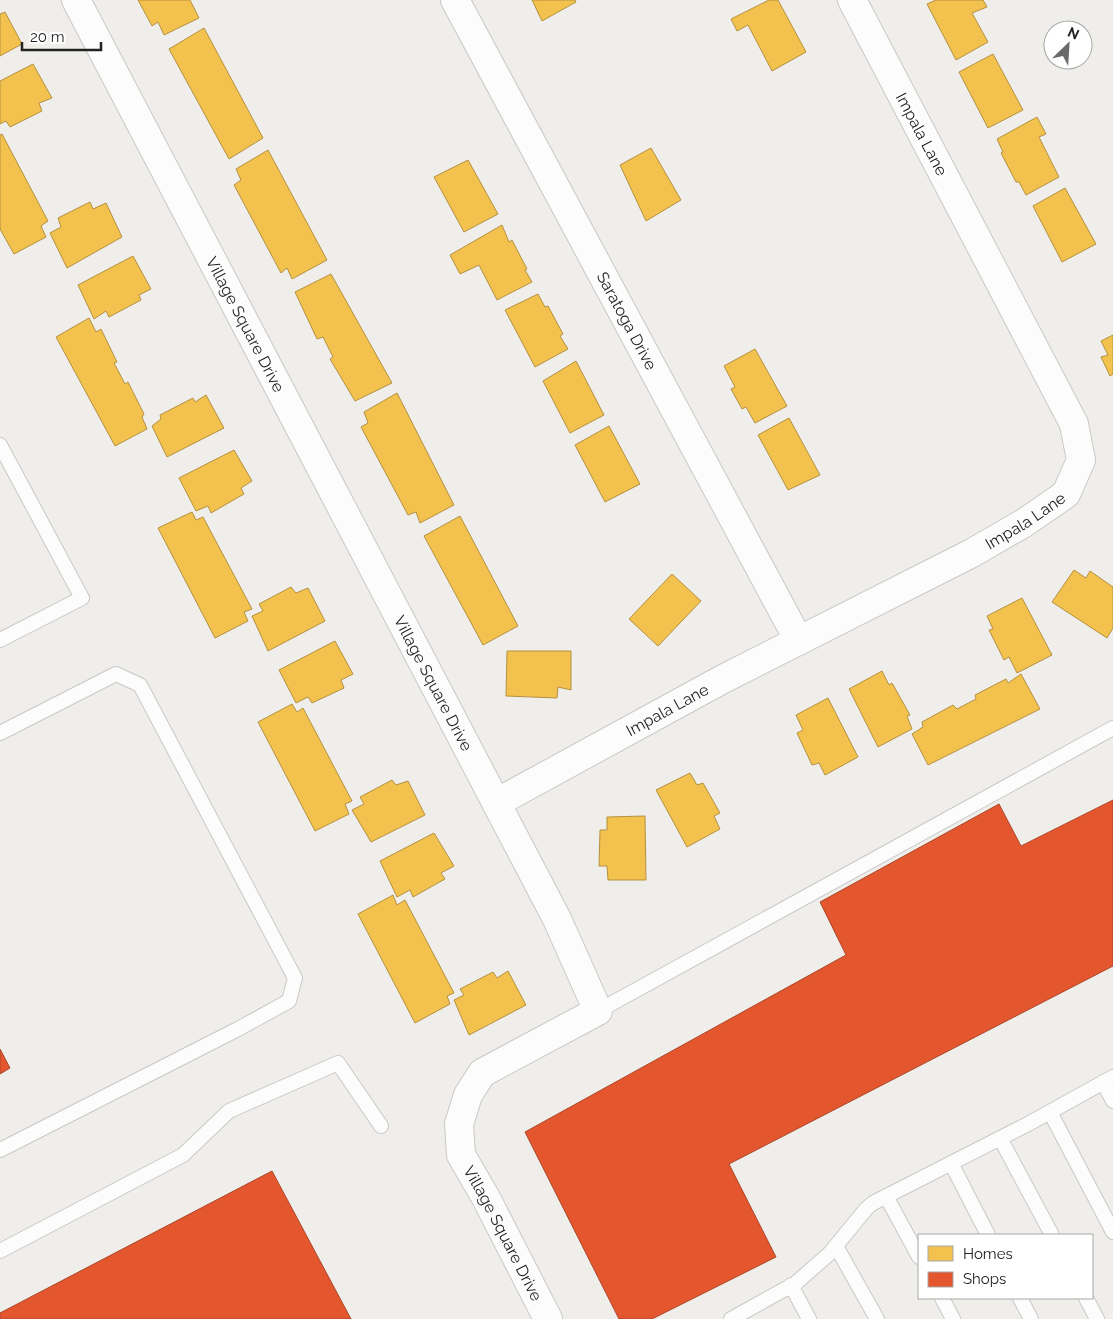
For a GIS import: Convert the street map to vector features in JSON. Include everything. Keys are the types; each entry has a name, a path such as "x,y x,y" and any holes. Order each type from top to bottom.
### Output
{"street":[{"name":"Village Square Drive","path":"76,0 557,919 598,1012 482,1073 468,1095 460,1124 461,1155 548,1319"},
{"name":"Saratoga Drive","path":"455,0 798,641"},
{"name":"Impala Lane","path":"496,803 723,679 972,553 1024,523 1066,494 1081,460 1074,424 852,0"}],"lane":[{"path":"0,445 82,598 0,640"},
{"path":"0,733 116,674 140,685 295,978 288,1001 0,1150"},
{"path":"598,1012 1113,728"},
{"path":"0,1251 183,1156 229,1111 338,1063 381,1126"},
{"path":"738,1317 791,1285 830,1253 866,1209 886,1196 1050,1112 1108,1080 1113,1101"},
{"path":"1050,1112 1113,1232"},
{"path":"1000,1138 1051,1234"},
{"path":"951,1163 987,1234"},
{"path":"886,1196 918,1255"},
{"path":"836,1246 877,1319"},
{"path":"791,1285 809,1319"},
{"path":"943,1299 953,1319"},
{"path":"1021,1299 1031,1319"},
{"path":"1087,1299 1097,1319"}],"building: Homes":[{"path":"138,0 190,0 199,18 164,35 158,22 152,26"},
{"path":"532,0 575,0 576,2 542,21"},
{"path":"769,0 778,0 806,52 772,71 748,25 737,31 731,19"},
{"path":"936,0 983,0 987,7 972,13 988,42 956,60 927,4"},
{"path":"5,12 22,44 0,56 0,14"},
{"path":"204,28 263,138 229,159 169,49"},
{"path":"993,54 1023,110 988,128 959,72"},
{"path":"33,64 52,98 39,103 42,111 10,127 6,121 0,124 0,81"},
{"path":"1037,117 1046,134 1039,137 1059,177 1026,195 1019,182 1016,182 1001,153 1003,152 997,139"},
{"path":"2,134 48,221 41,226 46,237 14,254 0,229 0,135"},
{"path":"651,148 681,200 646,221 620,165"},
{"path":"268,150 327,260 292,279 287,268 281,273 234,185 241,180 236,169"},
{"path":"468,160 498,214 464,232 434,177"},
{"path":"1065,188 1096,244 1062,262 1033,206"},
{"path":"90,202 93,209 106,203 122,237 67,268 50,233 61,227 58,218"},
{"path":"502,225 509,242 512,240 532,282 497,300 479,265 460,274 450,255"},
{"path":"133,256 151,289 139,295 141,300 109,317 106,311 94,319 78,285"},
{"path":"331,274 392,383 355,401 330,359 333,357 323,337 317,339 295,292"},
{"path":"538,294 545,307 548,306 563,334 560,336 568,349 535,367 505,310"},
{"path":"89,318 96,332 101,329 117,362 114,363 125,384 128,382 144,414 142,417 147,429 115,446 56,337"},
{"path":"1113,335 1113,374 1110,376 1101,357 1108,355 1101,341"},
{"path":"755,349 787,406 755,423 746,407 742,409 731,389 735,387 724,366"},
{"path":"576,361 604,415 570,433 543,381"},
{"path":"397,393 454,505 420,523 416,512 408,515 361,427 368,423 364,412"},
{"path":"206,395 224,428 167,457 152,426 161,419 160,415 193,398 195,402"},
{"path":"789,418 820,475 788,490 758,435"},
{"path":"609,426 640,484 605,502 575,445"},
{"path":"234,450 252,481 241,488 244,494 211,513 208,506 196,511 179,478"},
{"path":"192,512 196,520 203,517 252,609 244,612 248,621 215,638 158,528"},
{"path":"460,516 518,626 483,645 424,536"},
{"path":"1074,570 1086,578 1090,571 1113,587 1113,628 1107,638 1052,602"},
{"path":"672,574 701,601 658,646 629,619"},
{"path":"291,587 296,593 308,588 325,621 268,651 252,616 263,611 259,604"},
{"path":"1022,598 1052,655 1017,673 1009,657 1004,660 989,630 993,629 987,616"},
{"path":"335,641 353,674 341,680 344,688 312,703 308,697 296,703 279,670"},
{"path":"507,651 571,651 571,690 558,687 557,698 506,696"},
{"path":"882,671 889,685 892,683 910,715 907,716 912,729 878,747 849,689"},
{"path":"1021,674 1040,709 928,765 912,734 923,727 922,722 953,705 957,709 976,699 975,695 1006,679 1008,683"},
{"path":"828,698 858,757 825,775 819,763 812,765 797,733 803,730 796,715"},
{"path":"292,704 297,712 303,708 352,801 345,804 349,814 315,831 258,722"},
{"path":"690,773 697,785 703,783 720,813 714,816 720,829 687,847 656,790"},
{"path":"392,780 396,785 408,781 425,815 371,842 352,810 364,804 360,797"},
{"path":"645,816 646,880 608,880 607,866 599,866 600,830 607,830 607,817"},
{"path":"434,833 454,866 441,873 445,879 413,897 410,890 397,897 380,861"},
{"path":"393,895 397,905 405,900 454,993 447,996 450,1004 415,1023 358,914"},
{"path":"508,971 526,1005 469,1035 454,1000 464,995 460,989 493,972 497,978"}],"building: Shops":[{"path":"1113,800 1113,966 729,1164 776,1257 652,1319 619,1319 525,1132 846,955 820,902 999,804 1021,846"},
{"path":"0,1049 10,1068 0,1074"},
{"path":"272,1171 351,1319 0,1319 0,1313"}]}
